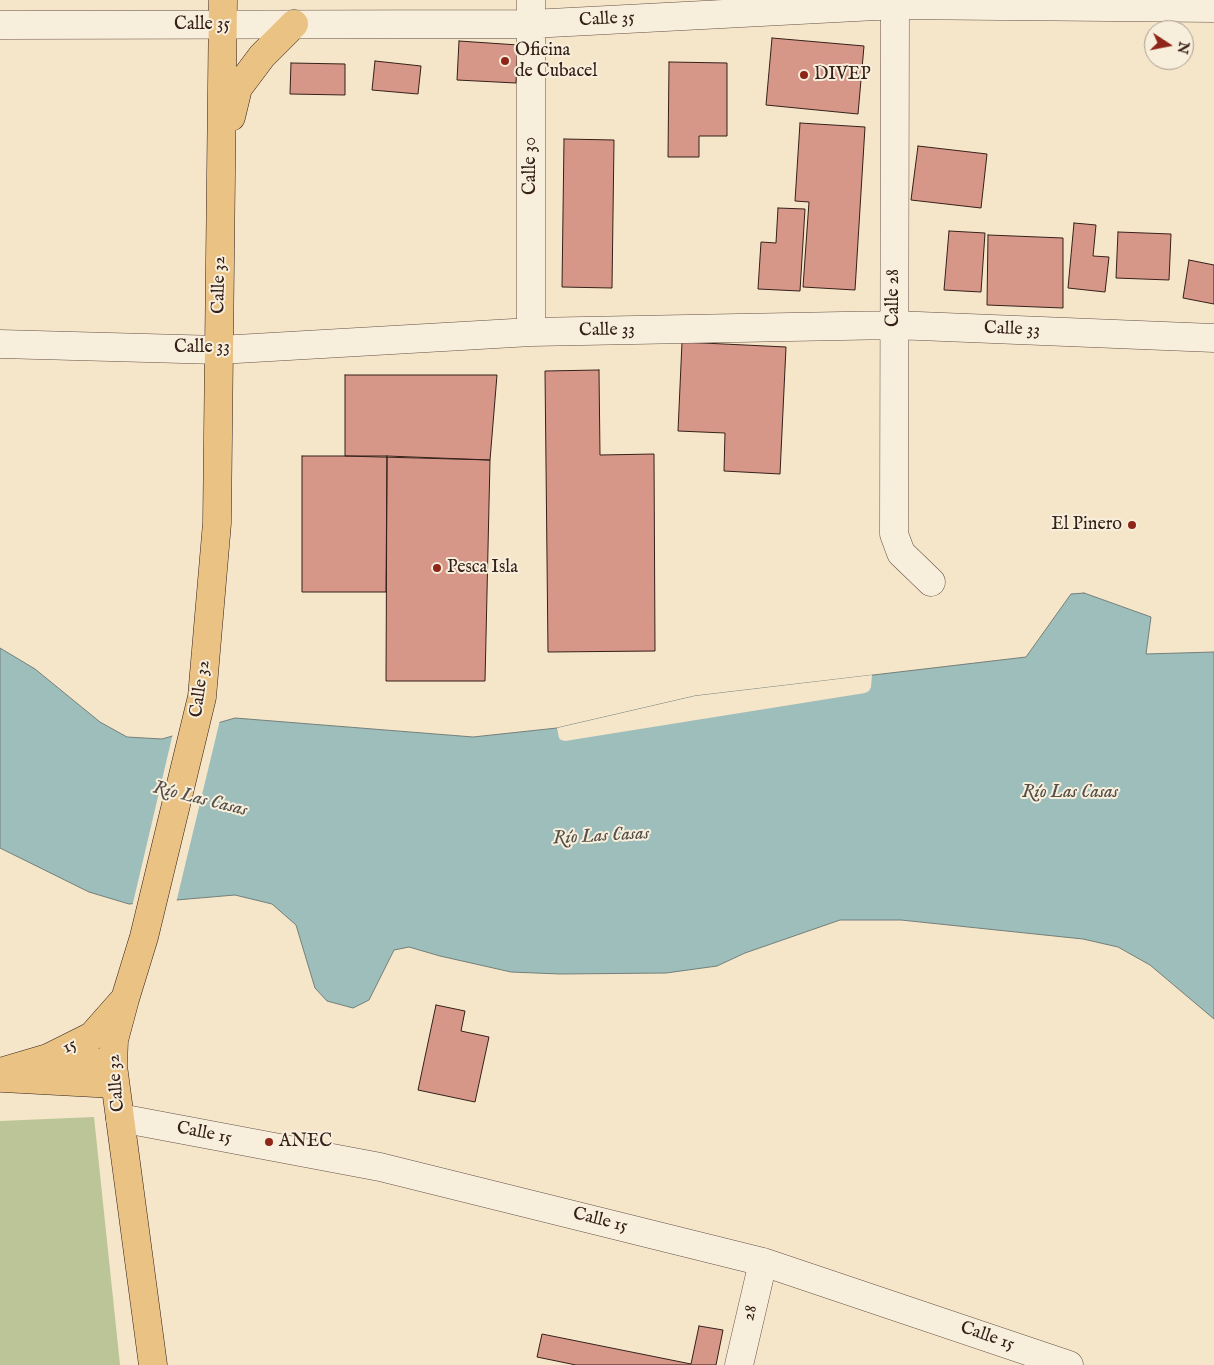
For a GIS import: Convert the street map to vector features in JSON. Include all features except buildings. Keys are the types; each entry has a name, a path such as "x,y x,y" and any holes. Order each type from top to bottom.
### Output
{"main road":[{"name":"Calle 32","path":"152,1365 113,1075 114,1040 144,936 202,697 217,523 223,12"},
{"path":"221,158 238,88 262,56 294,24"},
{"name":"15","path":"0,1072 48,1058 92,1036 125,999"},
{"path":"48,1058 76,1058 113,1075"},
{"path":"0,1078 113,1075"}],"street":[{"name":"Calle 35","path":"0,25 223,12 294,24 531,12 894,2 1214,8"},
{"name":"Calle 28","path":"894,2 894,534 901,553 931,582"},
{"name":"Calle 30","path":"531,12 531,332"},
{"name":"Calle 33","path":"0,344 219,350 531,332 894,325 1214,338"},
{"name":"Calle 15","path":"120,1118 380,1167 763,1262 1069,1365"},
{"name":"28","path":"739,1365 763,1262"}],"green space":[{"path":"94,1117 120,1365 0,1365 0,1121"}],"water":[{"name":"Río Las Casas","path":"1084,593 1151,617 1146,654 1214,652 1214,1019 1150,965 1118,947 1083,939 901,920 840,920 745,953 717,966 666,973 560,974 511,972 409,947 394,950 369,1000 353,1008 327,1001 315,988 296,925 272,904 235,895 129,904 89,892 0,848 0,648 35,669 100,722 127,737 162,739 235,718 473,737 557,728 695,696 1026,657 1071,594"}],"pier":[{"path":"872,675 871,687 865,693 565,741 559,738 557,728 695,696"},
{"path":"220,720 176,903 132,907 173,733"}],"place":[{"name":"Oficina de Cubacel","path":"505,61"},
{"name":"DIVEP","path":"804,75"},
{"name":"El Pinero","path":"1132,525"},
{"name":"Pesca Isla","path":"437,568"},
{"name":"ANEC","path":"269,1142"}]}
